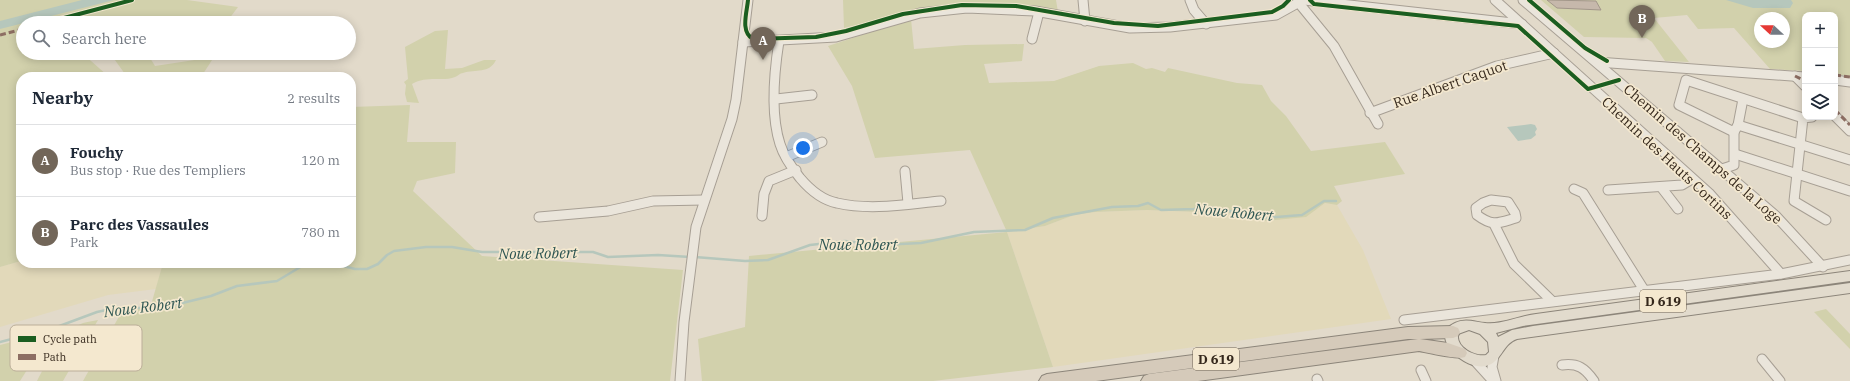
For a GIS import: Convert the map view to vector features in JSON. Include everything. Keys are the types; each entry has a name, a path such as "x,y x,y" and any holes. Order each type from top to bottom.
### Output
{"highway":[{"name":"D 619","path":"1047,381 1408,333 1452,332"},
{"name":"D 619","path":"1149,381 1419,346 1448,349 1460,353"}],"main road":[{"name":"D 619","path":"1477,327 1490,330 1500,329 1523,321 1548,317 1850,276"},
{"name":"D 619","path":"1496,352 1502,340 1533,331 1850,288"},
{"path":"1462,326 1477,327 1489,335 1496,352 1486,361 1474,360 1460,353 1452,342 1452,332 1456,328 1462,326"}],"street":[{"path":"680,381 683,330 696,227 732,119 736,100 748,0"},
{"path":"1083,0 1085,21"},
{"path":"1190,0 1194,10 1206,24"},
{"path":"743,42 836,37 892,20 944,10 994,8 1039,12 1130,28 1149,28 1206,24 1276,15 1301,0 1522,24"},
{"path":"1301,0 1334,46 1370,113 1378,124"},
{"name":"Chemin des Hauts Cortins","path":"1495,0 1714,199 1780,274"},
{"name":"Chemin des Champs de la Loge","path":"1523,0 1776,216 1823,266"},
{"path":"1032,40 1039,12"},
{"path":"779,41 776,70 778,136 786,157 812,191 833,202 846,206 941,201"},
{"name":"Rue Albert Caquot","path":"1370,113 1497,66 1554,53"},
{"path":"1596,62 1802,77"},
{"path":"1795,76 1803,84"},
{"path":"1802,116 1686,80 1679,105 1736,128 1801,144 1850,160"},
{"path":"1838,80 1850,82"},
{"path":"776,99 812,95"},
{"path":"1722,169 1734,165 1736,128 1743,98"},
{"path":"1838,119 1850,132"},
{"path":"1806,120 1796,173 1794,201 1826,220"},
{"path":"786,157 822,142"},
{"path":"1735,154 1850,191"},
{"path":"762,216 764,194 769,181 796,170"},
{"path":"905,171 908,203"},
{"path":"1608,190 1682,185 1692,179"},
{"path":"1661,187 1678,209"},
{"path":"1574,189 1583,193 1644,290"},
{"path":"539,217 608,211 653,201 704,200"},
{"path":"1494,224 1514,264 1552,301"},
{"path":"1404,320 1780,274 1850,260"},
{"path":"1495,381 1492,367 1496,352"},
{"path":"1474,360 1495,381"},
{"path":"1762,360 1780,381"},
{"path":"1562,365 1574,363 1583,367 1594,381"},
{"path":"1420,370 1426,381"}],"shaded area":[{"path":"82,0 114,0 51,16 20,16"},
{"path":"1726,0 1791,0 1793,3 1790,8 1753,8"},
{"path":"16,17 16,25 0,29 0,21"},
{"path":"1531,124 1535,125 1537,129 1535,132 1536,135 1531,139 1518,141 1507,127"},
{"path":"1325,203 1337,205 1363,250 1391,319 1053,367 1007,232 1045,226 1074,215 1095,212 1147,210 1198,212 1214,210 1265,221 1317,209"},
{"path":"16,262 16,268 162,268 156,289 108,295 0,327 0,267"}],"green space":[{"path":"0,0 187,0 238,7 231,16 16,16 16,60 90,60 103,72 16,72 16,262 0,267"},
{"path":"843,0 1056,0 1058,12 915,11 844,28"},
{"path":"1541,0 1850,0 1850,76 1838,74 1838,12 1802,12 1802,71 1770,69 1734,28 1698,29 1687,15 1654,18 1689,62 1665,61 1652,42 1646,38 1584,37"},
{"path":"911,19 914,49 965,45 1024,44 1022,61 984,64 989,83 1054,81 1099,66 1133,63 1146,69 1152,68 1165,72 1168,68 1237,83 1262,85 1271,101 1286,116 1311,151 1385,142 1405,174 1334,186 1342,201 1337,205 1325,203 1306,217 1265,221 1214,210 1198,212 1147,210 1095,212 1074,215 1045,226 1007,232 970,150 875,158 852,86 828,46"},
{"path":"448,30 445,69 462,68 484,60 496,60 486,69 462,73 456,77 446,79 429,79 418,81 412,84 419,103 407,102 405,94 406,85 404,82 408,79 405,47 435,31"},
{"path":"115,60 151,60 155,66 194,60 212,60 204,72 124,72"},
{"path":"410,105 407,142 456,142 455,173 417,181 413,191 482,256 683,270 670,381 83,381 89,371 142,371 142,325 114,325 121,313 151,305 162,268 356,268 356,107"},
{"path":"1007,232 1053,367 933,381 702,381 698,339 745,327 749,256"},
{"path":"1826,309 1850,334 1850,349 1814,312"},
{"path":"98,320 95,325 79,325"},
{"path":"10,342 10,371 26,371 20,381 0,381 0,345"},
{"path":"42,371 69,371 63,381 37,381"}],"building":[{"path":"1547,0 1596,1 1601,10 1557,8"}],"waterway":[{"name":"Noue Robert","path":"695,257 745,261 768,260 810,245 845,241 880,245 921,243 974,232 1025,230 1053,218 1112,207 1138,206 1148,203 1161,210 1194,209 1204,206 1265,218 1302,215 1324,201 1336,201"},
{"name":"Noue Robert","path":"351,268 367,269 378,264 387,255 394,251 426,247 452,247 482,252 593,252 608,257 658,255 690,257"},
{"name":"Noue Robert","path":"62,325 97,312 111,309 166,307 211,296 237,286 277,281 299,268"},
{"name":"Noue Robert","path":"0,342 10,339"}],"marked path":[{"path":"0,35 16,31"},
{"path":"1838,75 1850,77"},
{"path":"1795,76 1802,80"},
{"path":"1838,113 1850,125"}],"cycle path":[{"path":"71,16 132,0"},
{"path":"748,0 745,31 749,37 753,39 816,37 846,31 903,14 962,5 1016,6 1114,23 1158,26 1272,12 1283,6 1289,0"},
{"path":"1310,0 1314,4 1518,26 1588,89 1619,80"},
{"path":"1529,0 1585,48 1607,61"}],"place":[{"name":"Parc des Vassaules","path":"1642,38"},
{"name":"Fouchy","path":"763,60"}]}
